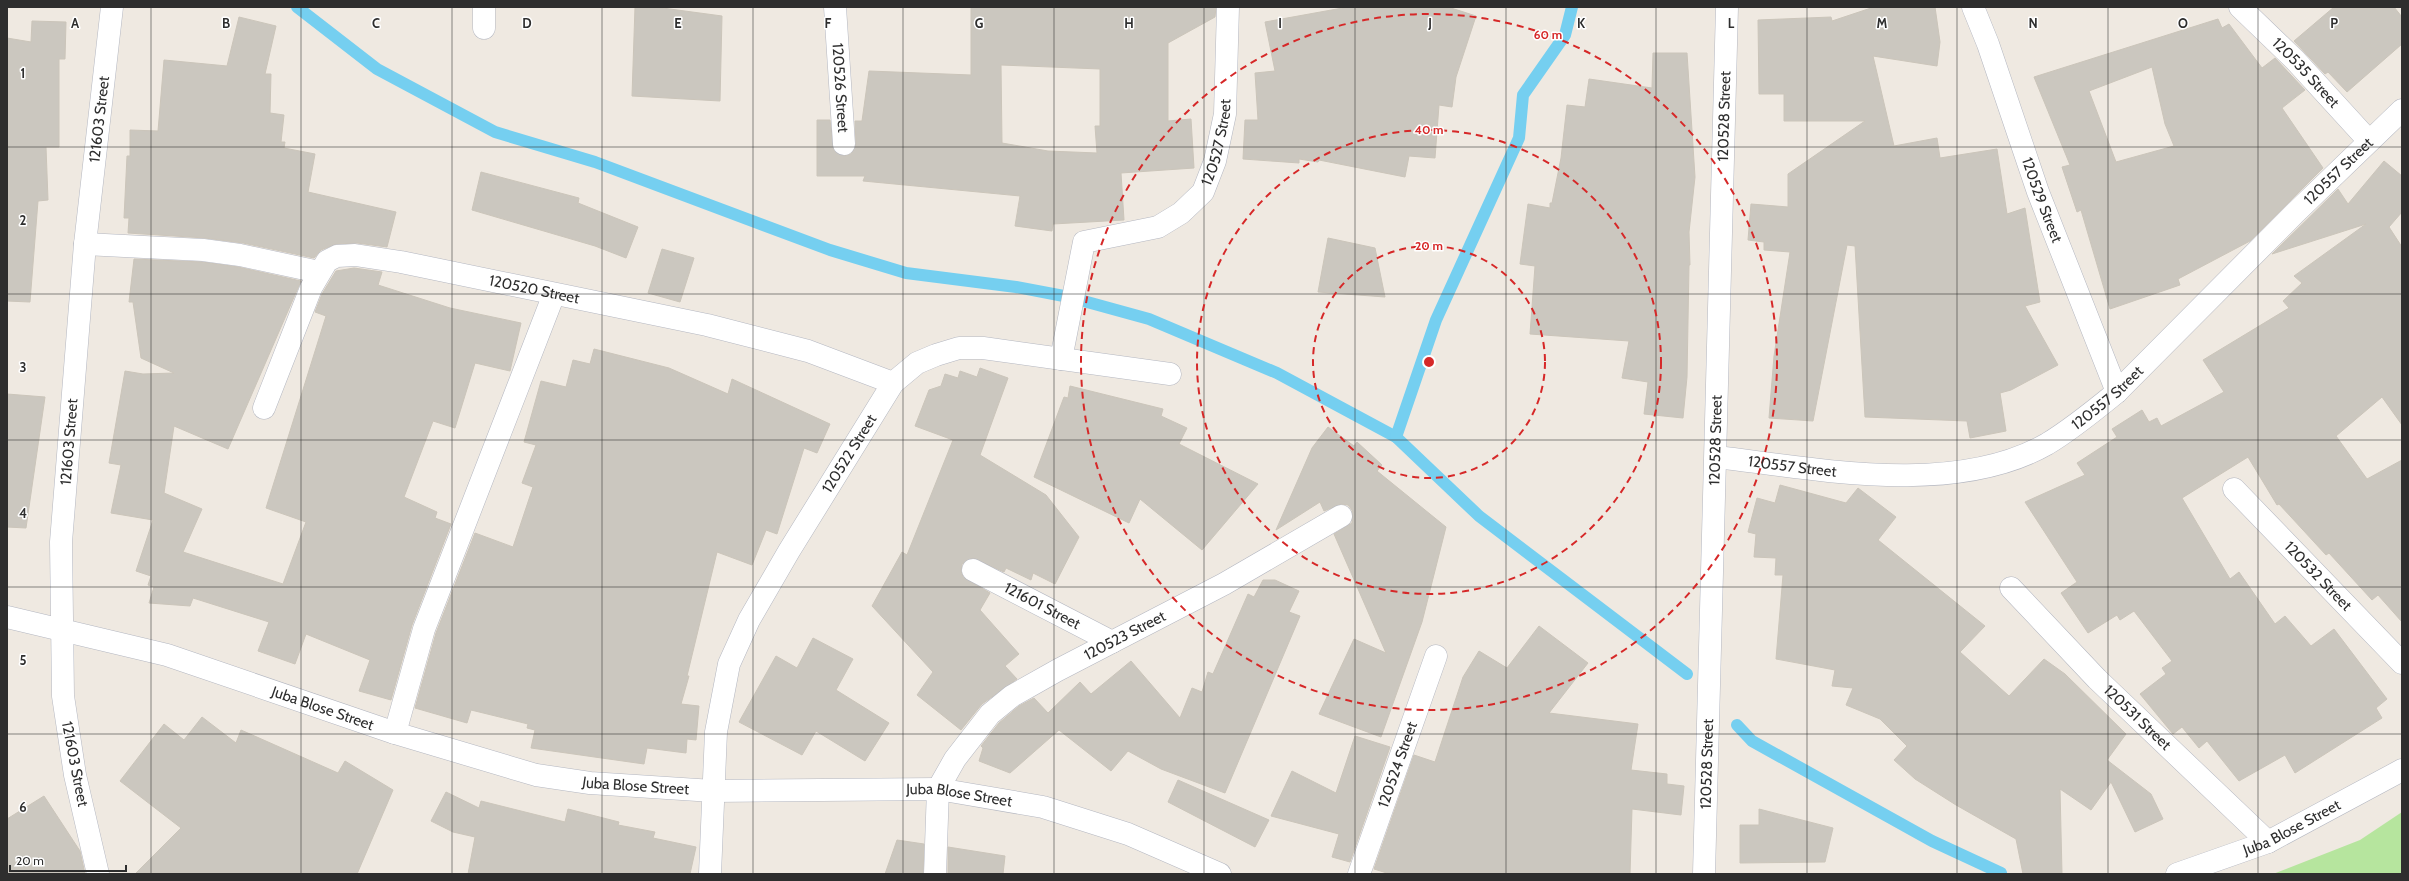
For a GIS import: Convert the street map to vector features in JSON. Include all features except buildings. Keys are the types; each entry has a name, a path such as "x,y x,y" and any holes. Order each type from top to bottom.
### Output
{"street":[{"name":"121603 Street","path":"98,874 75,775 62,696 61,542 85,244 112,7"},
{"name":"120526 Street","path":"835,7 844,144"},
{"name":"120527 Street","path":"1061,359 1084,242 1158,227 1181,214 1203,192 1215,161 1225,114 1228,7"},
{"name":"120528 Street","path":"1704,874 1717,457 1727,7"},
{"name":"120529 Street","path":"1973,7 1988,44 2038,192 2117,392"},
{"name":"120535 Street","path":"2240,7 2295,60 2369,141"},
{"name":"120557 Street","path":"1717,457 1859,474 1924,475 1975,468 2012,459 2046,444 2086,418 2117,392 2402,110"},
{"path":"85,244 203,250 240,255 319,272"},
{"name":"120520 Street","path":"264,408 319,272 327,261 338,256 356,255 401,262 707,325 808,351 893,382"},
{"path":"395,733 424,629 554,294"},
{"name":"120522 Street","path":"710,874 716,732 729,664 749,620 785,557 893,382 917,363 959,348 983,348 1170,374"},
{"name":"120532 Street","path":"2234,489 2402,663"},
{"name":"120523 Street","path":"938,789 955,758 990,714 1012,696 1224,584 1341,516"},
{"name":"121601 Street","path":"973,570 1112,642"},
{"name":"120531 Street","path":"2011,588 2097,679 2268,842"},
{"name":"Juba Blose Street","path":"7,617 168,655 395,733 536,775 590,783 714,791 938,789 1043,807 1128,834 1188,868 1220,874"},
{"name":"120524 Street","path":"1359,874 1436,656"},
{"name":"Juba Blose Street","path":"2178,874 2268,842 2402,770"},
{"path":"935,874 938,789"}],"green space":[{"path":"2402,812 2402,874 2273,874 2360,840"}],"waterway":[{"path":"297,7 377,69 495,132 595,162 830,250 906,273 1016,287 1069,297 1149,319 1277,373 1396,437 1479,516 1687,674"},
{"path":"1396,437 1436,320 1519,138 1523,95 1565,35 1572,7"},
{"path":"1737,725 1752,741 1932,841 2001,873"}]}
